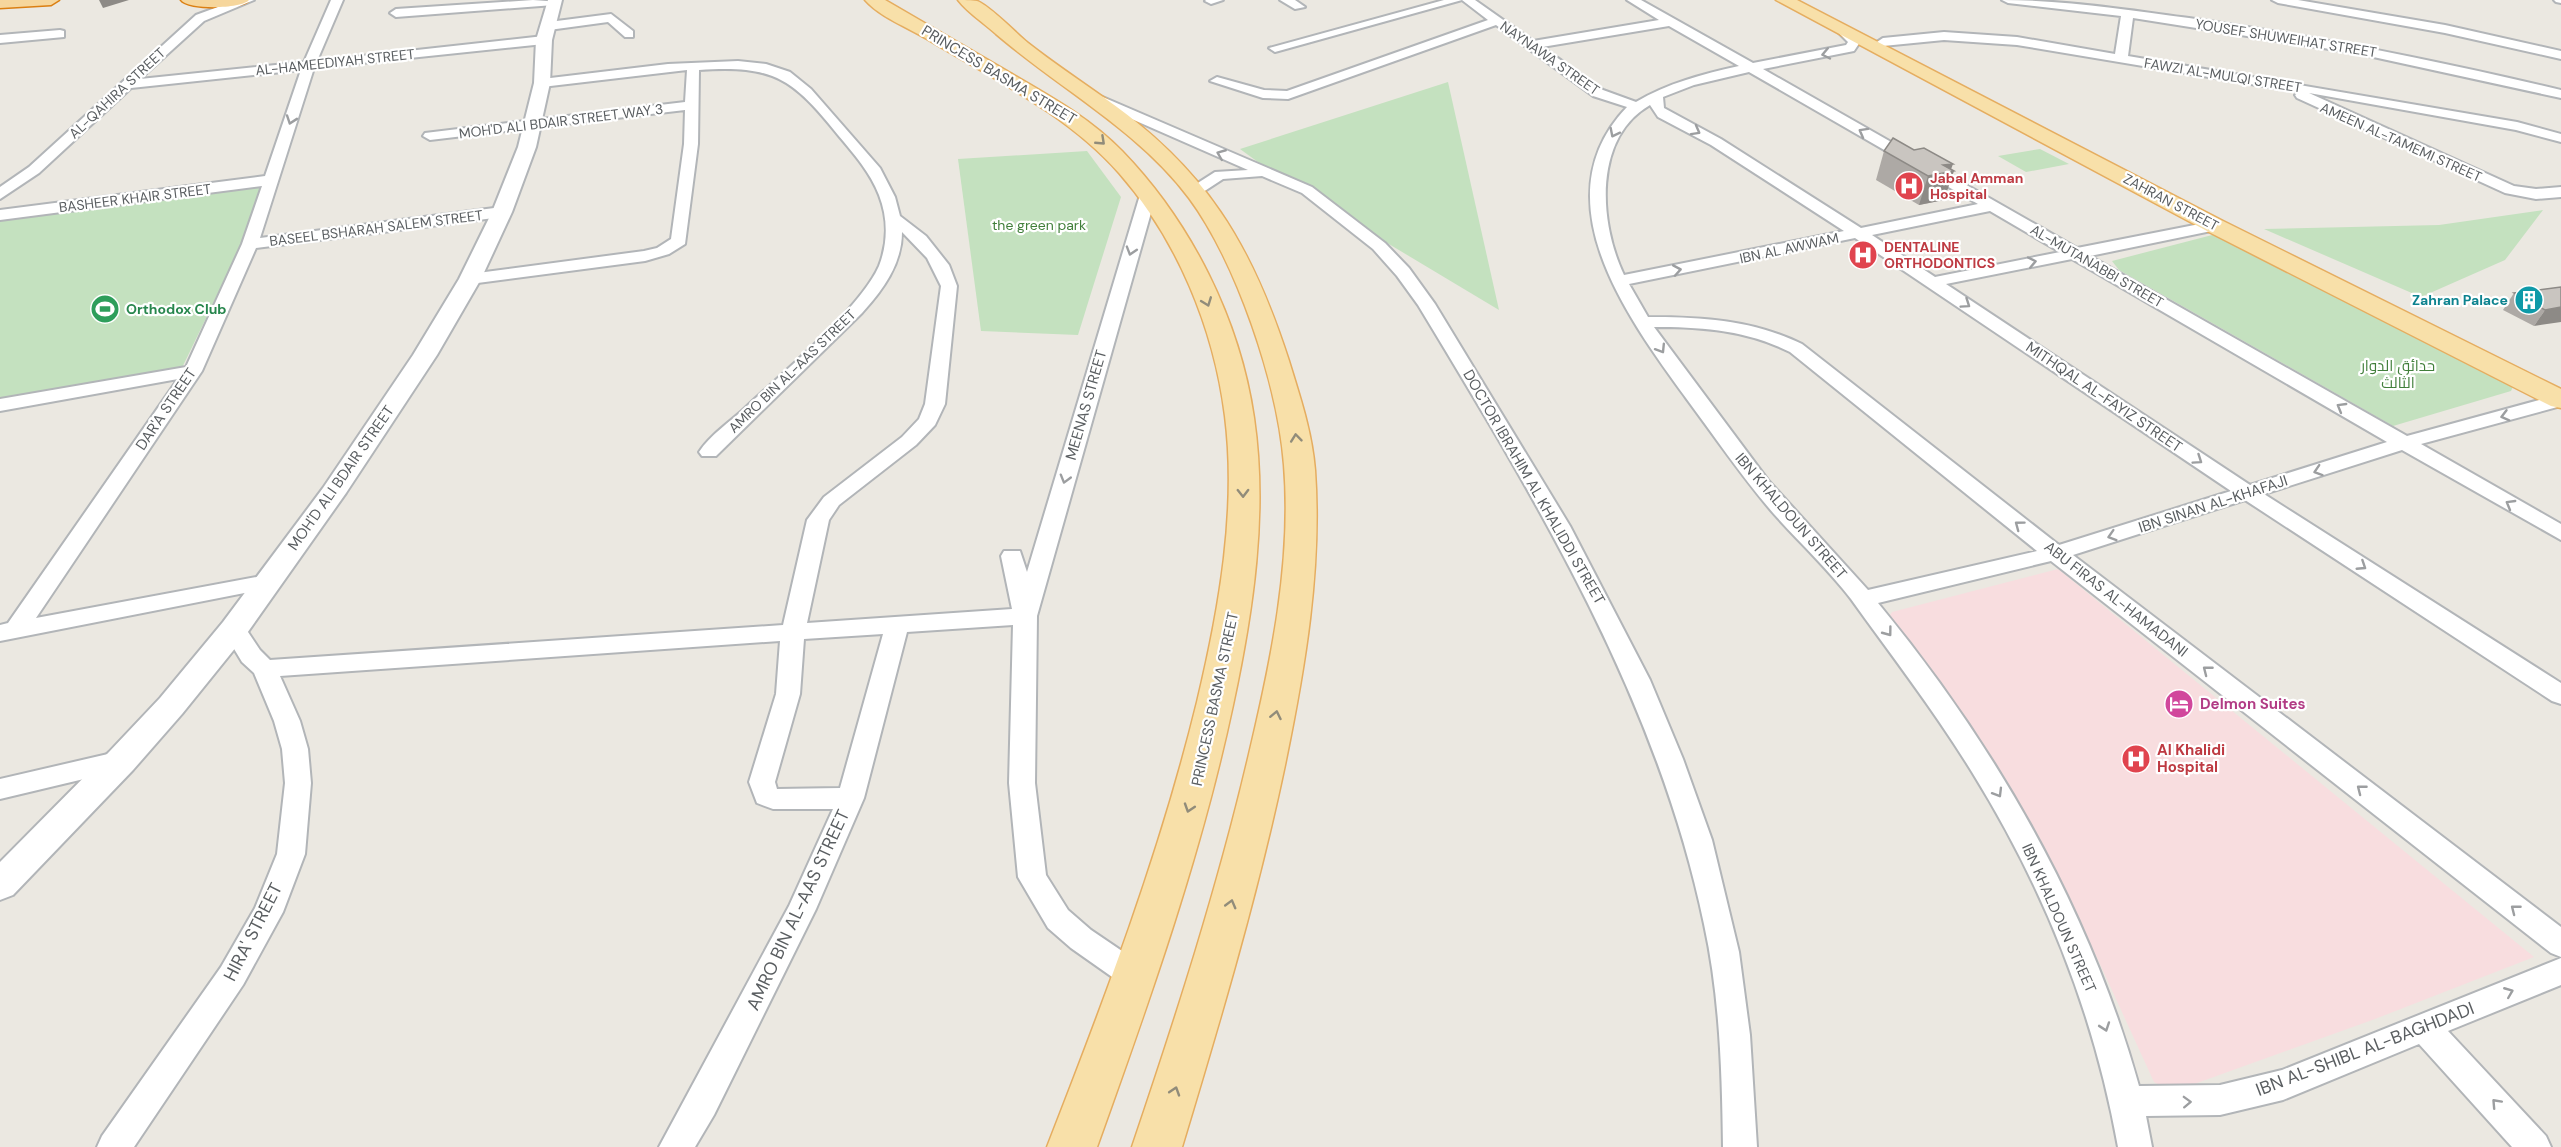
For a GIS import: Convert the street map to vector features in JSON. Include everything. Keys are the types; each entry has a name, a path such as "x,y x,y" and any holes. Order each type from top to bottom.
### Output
{"highway":[{"path":"0,3 51,0"},
{"path":"195,7 241,0"}],"main road":[{"name":"PRINCESS BASMA STREET","path":"873,0 1077,121 1107,147 1148,195 1190,260 1210,307 1224,352 1242,440 1243,521 1232,630 1194,794 1136,977 1072,1147"},
{"name":"PRINCESS BASMA STREET","path":"966,0 1042,62 1147,139 1195,191 1227,237 1255,293 1293,422 1300,502 1296,596 1288,658 1262,784 1205,998 1157,1147"},
{"path":"1774,0 1817,17"},
{"name":"ZAHRAN STREET","path":"1784,0 1817,17 1883,42 2230,224 2561,386"},
{"name":"ZAHRAN STREET","path":"1797,0 2215,226 2561,400"},
{"path":"1809,0 1849,29"}],"street":[{"name":"AL-QAHIRA STREET","path":"0,194 34,170 125,85 195,7 248,0"},
{"name":"DAR'A STREET","path":"8,631 193,371 250,244 309,65 338,0"},
{"path":"1286,0 1299,7"},
{"path":"1275,48 1456,0"},
{"name":"NAYNAWA STREET","path":"1468,0 1598,93 1636,106"},
{"path":"1633,0 1751,68"},
{"name":"YOUSEF SHUWEIHAT STREET","path":"2008,0 2329,39 2561,94"},
{"path":"2278,0 2454,31 2561,55"},
{"path":"396,13 611,18 628,34"},
{"path":"2121,58 2127,15"},
{"name":"AL-HAMEEDIYAH STREET","path":"125,85 309,65 551,17"},
{"name":"MOH'D ALI BDAIR STREET","path":"0,885 121,761 234,629 333,493 388,411 470,279 502,212 534,123 551,17"},
{"path":"1217,81 1263,94 1288,94 1497,21"},
{"path":"1532,45 1669,22"},
{"name":"IBN KHALDOUN STREET","path":"1849,29 1854,42 1852,47 1774,71 1751,68 1723,74 1655,96 1636,106 1616,127 1600,173 1601,220 1606,252 1620,281 1672,366 1770,496 1862,599 1952,720 1998,793 2036,861 2095,996 2128,1101 2135,1147"},
{"path":"0,39 60,34"},
{"name":"FAWZI AL-MULQI STREET","path":"1883,42 1932,36 1971,36 2301,88 2517,126 2561,138"},
{"path":"1731,57 1774,71"},
{"path":"1723,74 1732,66 1731,57"},
{"name":"AMRO BIN AL-AAS STREET","path":"542,82 693,67 747,64 769,68 786,75 813,101 873,170 888,195 894,219 888,265 870,293 814,354 709,452"},
{"path":"470,279 645,256 675,245 681,238 685,209 691,144 693,67"},
{"path":"1723,74 1774,71"},
{"name":"AL-MUTANABBI STREET","path":"1774,71 1993,206 2561,533"},
{"name":"AMEEN AL-TAMEMI STREET","path":"2301,88 2299,93 2313,102 2510,190 2536,194 2561,192"},
{"name":"DOCTOR IBRAHIM AL KHALIDDI STREET","path":"1091,96 1192,142 1276,175 1327,203 1379,246 1403,272 1470,375 1588,577 1605,612 1646,700 1703,860 1719,923 1732,998 1739,1069 1740,1147"},
{"name":"MITHQAL AL-FAYIZ STREET","path":"1655,96 1659,111 1716,142 1858,233 2248,493 2561,695"},
{"name":"MOH'D ALI BDAIR STREET WAY 3","path":"430,136 692,105"},
{"name":"AL-QAHIRA STREET","path":"0,210 25,186 34,170"},
{"path":"1195,191 1208,180 1227,173 1276,175"},
{"name":"BASHEER KHAIR STREET","path":"0,215 271,180"},
{"name":"MEENAS STREET","path":"1025,616 1148,195"},
{"name":"IBN AL AWWAM","path":"1620,281 1993,206"},
{"name":"BASEEL BSHARAH SALEM STREET","path":"250,244 502,212"},
{"path":"851,798 773,799 766,796 763,788 788,694 794,632 812,538 823,510 909,441 928,421 935,404 949,286 945,271 923,240 894,219"},
{"path":"1933,282 2215,226"},
{"name":"ABU FIRAS AL-HAMADANI","path":"1644,322 1712,323 1773,334 1829,373 1950,472 2561,945"},
{"path":"0,405 193,371"},
{"name":"IBN SINAN AL-KHAFAJI","path":"1862,599 2057,553 2404,443 2561,400"},
{"path":"1012,556 1025,616 1022,783 1032,878 1058,919 1081,939 1136,977"},
{"path":"8,631 267,582"},
{"path":"264,669 1025,616"},
{"name":"AMRO BIN AL-AAS STREET","path":"676,1147 702,1104 802,909 851,798 897,626"},
{"name":"HIRA' STREET","path":"114,1147 232,976 268,912 291,854 298,783 295,749 287,721 264,669 251,656 234,629"},
{"path":"0,789 121,761"},
{"name":"IBN AL-SHIBL AL-BAGHDADI","path":"2128,1101 2220,1100 2283,1085 2423,1026 2561,972"},
{"path":"2423,1026 2534,1147"}],"shaded area":[{"name":"Al Khalidi Hospital","path":"2058,569 2534,957 2375,1019 2172,1092 2154,1082 2072,903 1890,615 1892,612"}],"green space":[{"path":"1448,82 1499,310 1287,183 1240,149"},
{"path":"2040,149 2069,164 2026,172 1998,156"},
{"name":"the green park","path":"1087,151 1121,197 1078,335 981,331 958,159"},
{"name":"Orthodox Club","path":"267,182 242,244 179,374 0,405 0,216"},
{"path":"2543,210 2505,260 2421,297 2264,229 2439,225"},
{"name":"حدائق الدوار الثالث","path":"2216,234 2516,380 2511,391 2393,426 2119,270 2112,261"}],"building":[{"path":"1893,138 1914,150 1924,148 1953,164 1943,165 1954,171 1928,176 1884,151"},
{"path":"2561,287 2561,307 2545,310 2514,293"}],"place":[{"name":"Jabal Amman Hospital","path":"1909,186"},
{"name":"DENTALINE ORTHODONTICS","path":"1863,255"},
{"name":"Zahran Palace","path":"2529,300"},
{"name":"Orthodox Club","path":"105,309"},
{"name":"Delmon Suites","path":"2179,704"},
{"name":"Al Khalidi Hospital","path":"2136,759"}]}
